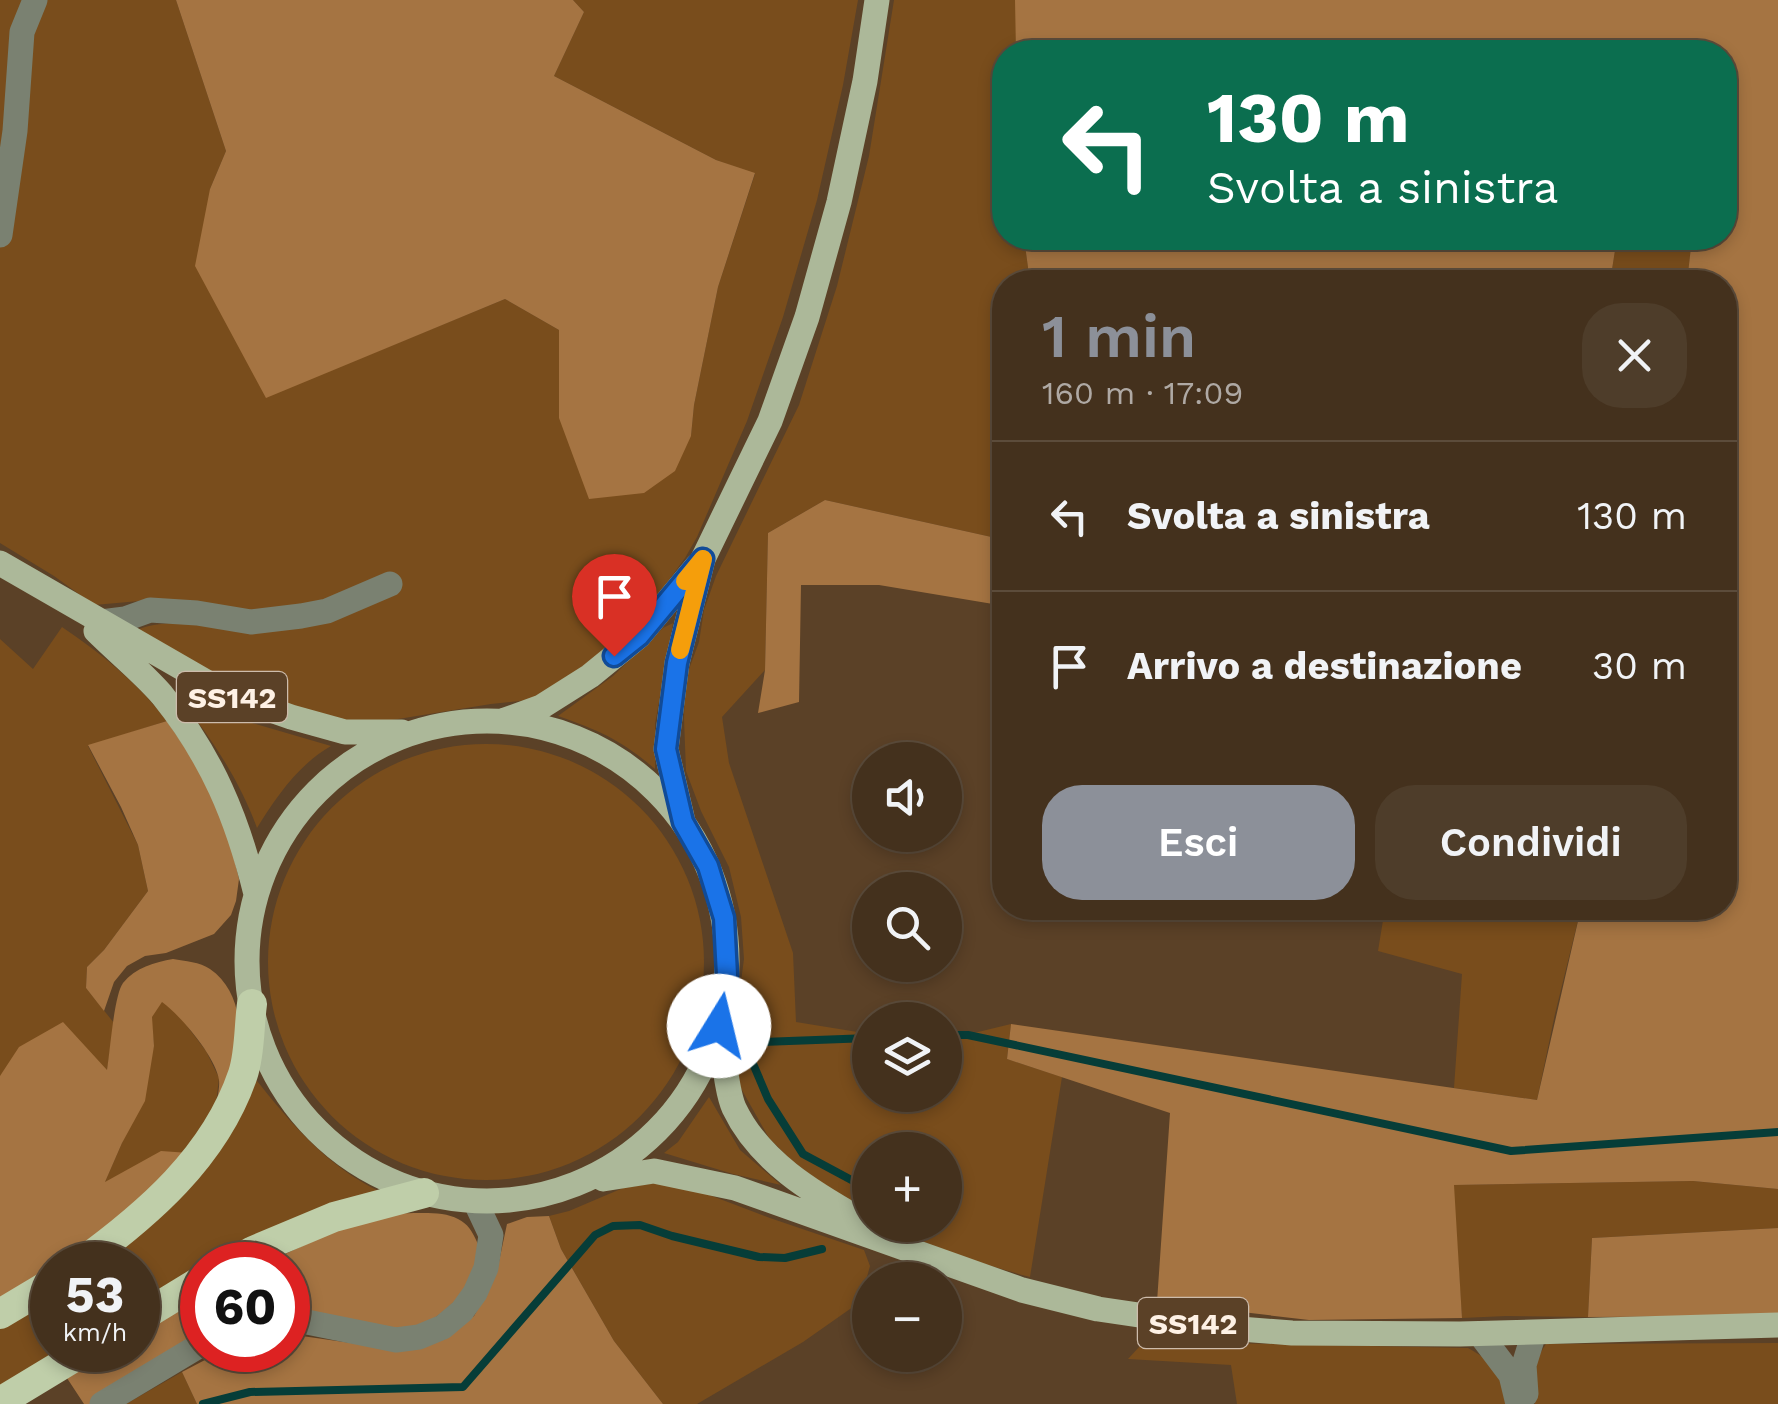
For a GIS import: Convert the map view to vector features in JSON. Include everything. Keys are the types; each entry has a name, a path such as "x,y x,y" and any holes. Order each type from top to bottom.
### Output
{"highway":[{"path":"110,1242 178,1182 226,1114 244,1070 252,1004"},
{"path":"275,1242 334,1217 424,1193"},
{"path":"0,1314 30,1296"},
{"path":"0,1402 50,1372"}],"main road":[{"path":"683,822 666,749 677,663 703,559 770,420 806,317 839,202 865,81 877,0"},
{"path":"500,721 541,707 590,676 639,636 703,559"},
{"name":"SS142","path":"0,564 229,696 345,732 417,732"},
{"name":"SS142","path":"67,603 159,692 192,736 222,788 244,844 256,896"},
{"path":"500,721 552,730 600,749 646,781 683,822 708,866 724,918 727,975 719,1026 700,1074 668,1120 627,1157 583,1182 531,1198 475,1201 400,1185 363,1166 309,1122 267,1056 258,1032 248,948 256,896 275,848 317,792 369,752 417,732 458,723 500,721"},
{"name":"SS142","path":"719,1026 733,1106 755,1141 788,1174 852,1215"},
{"name":"SS142","path":"583,1182 654,1171 736,1188 1022,1290 1098,1309 1166,1320 1292,1333 1534,1334 1778,1325"},
{"name":"SS142","path":"901,1242 934,1260"}],"street":[{"path":"0,235 15,131 22,32 35,0"},
{"path":"101,622 150,610 251,622 301,616 328,611 390,584"},
{"path":"310,1323 396,1340 419,1337 443,1327 462,1311 486,1268 491,1234 475,1201"},
{"path":"1480,1334 1511,1375 1518,1404"},
{"path":"1527,1404 1524,1364 1534,1334"},
{"path":"102,1404 180,1357"}],"shaded area":[{"path":"0,0 176,0 226,151 210,189 266,397 505,299 559,330 559,418 691,436 718,287 755,174 716,160 554,76 584,12 573,0 858,0 817,200 747,421 685,558 649,607 605,651 538,699 370,726 281,704 211,673 135,631 170,623 232,628 151,600 94,605 0,543"},
{"path":"176,0 573,0 584,12 554,76 716,160 755,173 718,287 691,436 675,471 644,493 589,499 559,418 559,330 505,299 266,398 195,266 210,189 226,151"},
{"path":"894,0 1067,0 1062,40 992,40 992,250 1026,250 1028,270 992,270 992,537 825,500 768,533 765,670 722,717 729,763 793,953 796,1022 852,1031 852,1112 962,1112 962,1036 1011,1024 1007,1059 1062,1077 1030,1277 926,1242 962,1242 962,1132 852,1132 852,1205 790,1159 769,1138 738,1083 735,1026 744,959 741,917 729,867 686,771 685,680 716,576 799,405 837,286 869,156"},
{"path":"1015,0 1778,0 1778,1189 1693,1181 1454,1185 1462,1318 1309,1320 1157,1302 1170,1113 1007,1059 1011,1024 1537,1100 1578,920 1737,920 1737,270 1688,270 1691,250 1737,250 1737,40 1016,40"},
{"path":"1026,250 1615,250 1612,270 1028,270"},
{"path":"1615,250 1691,250 1688,270 1612,270"},
{"path":"825,500 992,537 992,604 879,585 801,585 799,702 758,713 765,670 768,533"},
{"path":"673,623 655,724 655,769 609,737 558,716 613,676"},
{"path":"62,627 119,670 167,721 88,746 138,845 148,891 87,967 86,988 114,1023 107,1071 0,1076 0,639 33,669"},
{"path":"186,694 245,721 331,746 280,793 257,828 224,760 180,699"},
{"path":"167,721 220,800 239,879 236,901 231,915 214,934 166,953 145,956 127,966 114,982 104,1011 86,988 87,967 148,891 138,845 88,745"},
{"path":"486,744 528,748 569,761 607,781 640,808 667,841 687,879 700,920 704,962 700,1004 687,1045 667,1083 640,1116 607,1143 569,1163 528,1176 486,1180 444,1176 403,1163 365,1143 332,1116 305,1083 285,1045 272,1004 268,962 272,920 285,879 305,841 332,808 365,781 403,761 444,748"},
{"path":"1383,920 1578,920 1537,1100 1454,1088 1462,974 1378,951"},
{"path":"173,959 210,969 233,998 239,1023 236,1061 215,1112 219,1080 211,1060 187,1026 162,1002 152,1017 154,1046 145,1101 105,1182 161,1151 189,1153 92,1242 30,1242 30,1282 0,1303 0,1076 19,1047 63,1022 107,1070 120,989 133,973"},
{"path":"162,1001 177,1013 206,1051 219,1078 215,1112 189,1153 104,1184 154,1046 151,1016"},
{"path":"253,1076 325,1155 379,1191 249,1242 180,1242 180,1281 160,1293 160,1242 109,1242"},
{"path":"709,1097 740,1150 781,1185 664,1153 678,1142"},
{"path":"1693,1181 1778,1189 1778,1228 1592,1238 1588,1317 1462,1318 1453,1185"},
{"path":"655,1183 691,1188 864,1250 868,1262 852,1262 852,1308 803,1342 697,1404 663,1404 614,1341 561,1249 549,1216 623,1188"},
{"path":"397,1213 452,1216 464,1223 477,1242 477,1269 447,1308 409,1331 310,1317 310,1242 353,1222"},
{"path":"549,1216 561,1249 614,1341 663,1404 197,1404 182,1372 310,1372 310,1337 393,1349 447,1333 474,1316 497,1271 507,1224 527,1217"},
{"path":"1778,1228 1778,1316 1588,1317 1592,1238"},
{"path":"30,1301 33,1372 0,1392 0,1320"},
{"path":"180,1310 180,1349 160,1362 160,1321"},
{"path":"1152,1333 1222,1343 1468,1348 1497,1370 1510,1404 1237,1404 1231,1365 1128,1359"},
{"path":"1778,1343 1778,1404 1535,1404 1533,1373 1546,1344"},
{"path":"143,1372 91,1404 84,1404 65,1375"},
{"path":"182,1372 197,1404 126,1404"}],"waterway":[{"path":"962,1035 1511,1151 1778,1132"},
{"path":"852,1039 762,1042 751,1059 768,1099 803,1154 852,1180"},
{"path":"203,1404 250,1392 463,1387 595,1235 613,1226 640,1225 759,1257 785,1258 822,1249"}],"slow traffic":[{"path":"680,650 703,559 685,581"}],"route":[{"path":"614,656 639,636 703,559 677,663 666,749 683,822 708,866 724,918 727,975 719,1026"}]}
